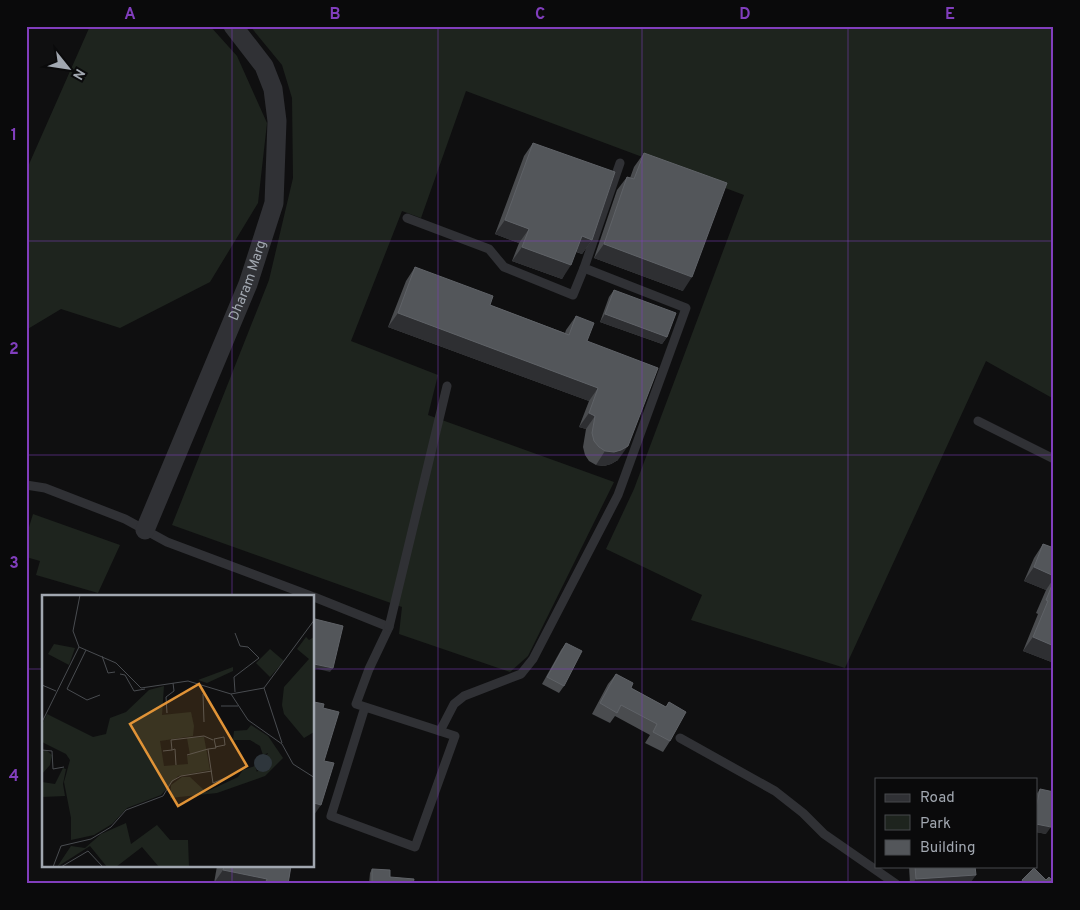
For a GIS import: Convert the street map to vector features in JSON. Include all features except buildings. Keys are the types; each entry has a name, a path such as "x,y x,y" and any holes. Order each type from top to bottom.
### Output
{"street":[{"name":"Dharam Marg","path":"145,530 248,284 274,203 277,121 273,89 264,66 233,26"}],"lane":[{"path":"407,218 489,249 504,267 574,295 620,163"},
{"path":"440,731 454,704 464,696 521,674 533,659 618,495 686,308 584,268"},
{"path":"365,707 331,816 415,847 455,736 356,704 369,669 389,627 447,386"},
{"path":"978,421 1054,459"},
{"path":"26,485 45,488 125,519 167,542 308,595"},
{"path":"315,598 389,627"},
{"path":"680,738 775,791 803,813 824,834 896,884"}],"green space":[{"path":"90,26 210,26 237,56 267,123 258,203 210,282 120,328 61,309 26,330 26,171"},
{"path":"250,26 1054,26 1054,399 986,361 845,668 691,620 702,595 606,549 634,489 744,195 466,91 421,218 402,211 351,341 438,375 428,415 614,482 528,656 510,672 399,634 402,607 172,525 269,280 293,178 292,98 282,65"},
{"path":"33,514 120,545 98,593 36,575 40,561 26,557 26,537"}]}
